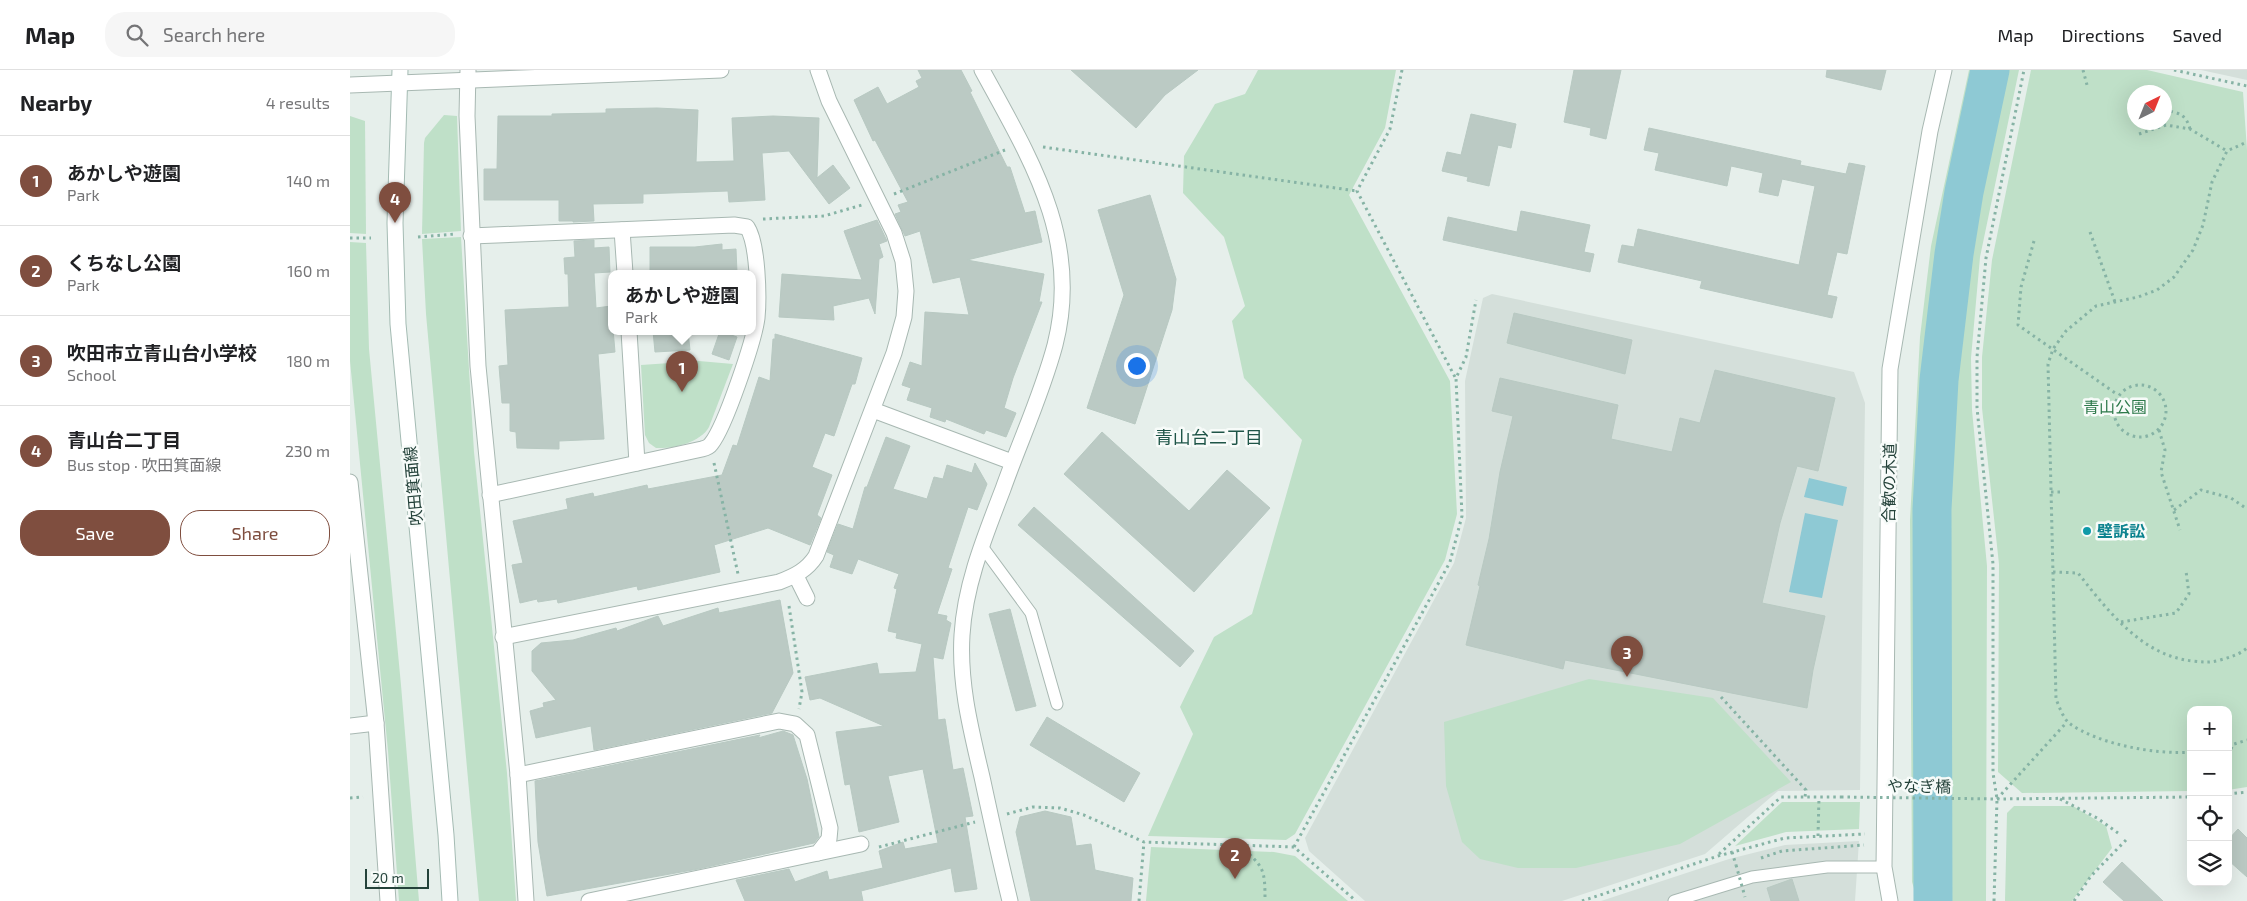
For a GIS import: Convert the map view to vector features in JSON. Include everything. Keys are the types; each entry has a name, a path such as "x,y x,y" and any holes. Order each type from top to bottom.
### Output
{"street":[{"path":"350,85 399,76 721,70"},
{"path":"503,637 790,578 811,563 821,546 874,410 900,332 904,317 906,291 903,261 899,247 829,101 818,70"},
{"path":"982,70 1023,146 1050,205 1059,242 1062,285 1061,309 1055,344 1037,400 981,545 972,575 962,635 962,676 968,718 1010,901"},
{"name":"合歓の木道","path":"1890,901 1884,867 1890,369 1930,131 1944,70"},
{"path":"467,75 471,236 478,366 518,775 526,901"},
{"name":"吹田箕面線","path":"399,76 395,223 398,324 446,835 450,901"},
{"path":"471,236 725,225 747,227 754,241 756,270"},
{"path":"622,230 626,270"},
{"path":"756,270 758,309 756,322"},
{"path":"629,335 637,463"},
{"path":"490,494 702,449 710,445 721,427 753,335"},
{"path":"874,410 1012,462"},
{"path":"350,482 356,600 376,723 388,901"},
{"path":"790,578 807,598"},
{"path":"518,775 779,721 795,724 807,735 810,742 830,828 829,839 818,853"},
{"path":"350,726 376,723"},
{"path":"588,901 861,844"}],"lane":[{"path":"981,545 1030,613 1057,704"},
{"path":"1674,901 1752,876 1827,867 1884,867"}],"path":[{"path":"1356,192 1390,128 1402,70"},
{"path":"1994,901 1997,799 1993,773 1993,564 1978,408 1977,357 1986,258 2024,70"},
{"path":"2083,70 2087,85"},
{"path":"2174,70 2247,86"},
{"path":"2172,112 2183,114 2187,119 2190,129"},
{"path":"2139,134 2166,125 2190,129 2227,151"},
{"path":"2187,752 2139,749 2093,735 2067,722 2056,699 2048,364 2053,349 2066,331 2096,306 2157,290 2174,277 2193,250 2203,225 2212,182 2227,151 2247,142"},
{"path":"747,227 764,219 839,213 1009,149 1023,146 1102,154 1356,192"},
{"path":"1294,847 1450,562 1462,516 1456,378 1356,192"},
{"path":"2090,232 2115,302"},
{"path":"418,236 462,234 471,236"},
{"path":"350,238 371,238"},
{"path":"2034,241 2021,288 2018,325 2118,395"},
{"path":"1456,378 1466,357 1476,300"},
{"path":"2132,385 2150,386 2163,397 2166,414 2159,430 2145,437 2129,435 2118,425 2113,410 2118,395 2132,385"},
{"path":"2159,430 2165,450 2162,472 2180,530"},
{"path":"710,445 741,589"},
{"path":"2174,510 2202,490 2231,498 2247,509"},
{"path":"2051,492 2064,492"},
{"path":"2120,622 2176,613 2189,594 2186,571"},
{"path":"2053,572 2078,573 2120,622 2146,645 2177,660 2210,663 2241,654 2247,648"},
{"path":"790,578 791,615 802,692 795,724"},
{"path":"1721,697 1806,790 1806,797"},
{"path":"1997,799 2067,722"},
{"path":"2230,751 2233,745 2247,740"},
{"path":"2232,794 2247,792"},
{"name":"やなぎ橋","path":"1718,856 1781,797 1997,799 2187,797"},
{"path":"1818,836 1819,797"},
{"path":"2057,798 2097,818 2118,833"},
{"path":"861,844 878,847 1034,807 1060,808 1084,815 1144,842 1294,847 1356,901"},
{"path":"1582,901 1718,856 1785,838 1865,834"},
{"path":"2074,901 2091,876 2126,840"},
{"path":"1139,901 1144,842"},
{"path":"1240,845 1262,866 1265,879 1264,901"},
{"path":"1732,852 1746,899"}],"shaded area":[{"path":"2201,70 2247,70 2247,80"},
{"path":"1492,294 1854,372 1865,403 1860,790 1778,791 1705,854 1562,901 1365,901 1309,851 1305,838 1454,563 1466,518 1465,381 1483,298"},
{"path":"1859,841 1855,901 1601,901 1729,859 1785,845"}],"green space":[{"path":"1258,70 1396,70 1385,128 1349,195 1450,381 1457,514 1445,560 1295,834 1286,840 1148,836 1193,734 1180,707 1214,637 1252,614 1302,440 1244,378 1232,321 1245,306 1224,237 1183,193 1184,156 1215,104 1245,94"},
{"path":"1969,70 2019,70 1980,257 1971,358 1972,410 1987,566 1986,901 1918,901 1912,882 1910,520 1920,337 1931,246"},
{"name":"青山公園","path":"2031,70 2147,70 2243,92 2247,150 2247,787 2232,789 2232,706 2187,706 2187,791 2022,793 1998,772 1999,564 1982,408 1982,357 1992,260"},
{"path":"444,115 457,116 461,231 422,234 424,143 425,138"},
{"path":"350,116 365,121 366,234 350,233"},
{"path":"461,237 474,452 507,773 516,901 479,901 426,314 422,239"},
{"path":"350,242 366,243 369,349 401,685 419,901 399,901 388,751 350,361"},
{"path":"699,361 733,364 709,427 705,433 685,444 656,448 649,443 645,435 641,365"},
{"path":"1589,679 1713,698 1791,782 1680,844 1576,868 1518,868 1480,859 1462,842 1446,786 1444,722"},
{"path":"1782,802 1860,802 1859,829 1786,832 1735,846"},
{"path":"2014,806 2073,806 2106,826 2112,848 2072,901 2005,901 2007,813"},
{"path":"1151,847 1274,852 1295,856 1348,901 1146,901"}],"water":[{"path":"1809,478 1847,487 1843,506 1804,497"},
{"path":"1805,513 1838,520 1822,598 1789,592"}],"building":[{"path":"918,70 961,70 1007,167 1010,167 1025,213 1035,211 1042,242 967,260 1044,274 1039,302 1042,302 1013,378 1004,408 1016,413 1006,437 986,430 984,434 946,419 945,422 930,417 932,408 907,400 911,388 902,385 910,362 922,366 925,312 969,315 960,277 933,283 920,231 905,236 895,214 901,212 898,205 908,202 875,140 873,141 854,100 878,87 887,104 919,87 916,81 922,78"},
{"path":"1071,70 1198,70 1165,95 1136,128"},
{"path":"1574,70 1621,70 1606,139 1590,135 1591,128 1564,122"},
{"path":"1827,70 1886,70 1881,90 1826,77"},
{"path":"657,108 698,110 696,162 734,161 732,118 773,116 819,118 817,178 833,165 850,188 829,204 789,151 762,153 765,200 729,202 728,191 643,194 643,203 593,204 594,221 573,222 559,221 559,200 484,200 484,169 497,169 498,116 552,116 552,114 606,113 606,109"},
{"path":"1471,114 1516,124 1511,148 1498,145 1489,186 1467,181 1468,177 1442,171 1447,152 1461,155"},
{"path":"1649,128 1801,161 1800,165 1846,174 1849,163 1865,166 1847,254 1837,252 1827,295 1837,297 1832,318 1700,288 1702,281 1618,262 1622,245 1634,247 1638,229 1799,265 1815,186 1782,179 1778,196 1759,192 1763,173 1731,166 1727,186 1655,170 1659,153 1644,150"},
{"path":"1150,195 1176,279 1172,310 1135,424 1087,408 1124,295 1098,210"},
{"path":"1521,211 1590,225 1584,252 1594,254 1590,272 1443,240 1448,217 1517,232"},
{"path":"877,220 887,241 879,244 883,257 879,259 875,314 869,298 833,306 834,320 779,317 782,274 862,280 844,231"},
{"path":"594,240 594,248 609,247 610,270 608,272 594,273 596,308 608,306 608,335 614,335 615,352 598,354 604,439 559,441 559,449 517,448 516,432 510,431 510,403 502,403 499,366 508,365 505,310 569,307 568,274 565,274 564,258 575,257 574,241"},
{"path":"722,244 722,250 736,249 737,270 650,270 650,247 695,247"},
{"path":"1514,313 1632,340 1625,374 1507,343"},
{"path":"775,334 862,358 855,384 852,384 834,436 825,433 812,467 832,475 817,515 821,518 810,545 768,528 714,545 720,572 638,590 637,586 558,603 557,599 538,602 537,599 520,603 512,565 523,563 513,521 568,509 566,499 593,493 594,497 647,485 648,489 722,475 733,445 737,446 759,377 770,381"},
{"path":"653,335 688,335 690,350 655,352"},
{"path":"719,335 737,337 729,360 712,354"},
{"path":"1715,370 1835,398 1818,471 1797,466 1780,523 1762,603 1825,616 1807,708 1565,660 1563,669 1466,645 1480,586 1478,585 1513,416 1492,411 1500,378 1618,405 1611,439 1672,452 1680,418 1700,423"},
{"path":"1102,432 1189,511 1227,470 1270,508 1194,592 1064,474"},
{"path":"886,437 910,446 893,489 927,499 934,477 943,479 947,465 972,473 975,463 987,484 977,510 968,507 948,568 952,569 937,614 947,616 946,620 951,623 943,659 933,657 938,720 945,719 953,770 963,768 973,816 965,817 977,889 955,892 951,868 861,891 863,901 745,901 736,880 789,869 795,882 827,871 829,880 883,868 879,851 903,842 905,849 938,843 923,769 888,776 899,822 859,832 850,784 845,785 836,732 884,726 820,698 810,700 805,677 877,663 879,674 916,672 922,644 896,638 897,633 888,631 897,589 894,588 899,574 858,559 852,574 830,567 834,555 827,552 838,524 853,529 865,487 867,487"},
{"path":"1034,507 1194,651 1180,667 1018,525"},
{"path":"780,600 793,673 772,713 594,750 591,726 536,738 530,711 544,707 543,703 556,700 532,671 532,651 541,643 573,640 616,628 617,631 658,616 663,626 718,608 719,613"},
{"path":"1010,609 1036,706 1016,711 989,614"},
{"path":"1047,717 1140,773 1124,802 1030,745"},
{"path":"783,731 793,735 807,779 819,837 814,843 698,869 547,896 538,842 535,781 760,735 758,738"},
{"path":"1045,811 1071,817 1076,846 1091,844 1095,870 1133,878 1131,901 1031,901 1016,832 1020,817"},
{"path":"2238,829 2247,838 2247,877 2232,864 2232,836"},
{"path":"2122,862 2163,901 2124,901 2103,882"},
{"path":"1792,879 1799,901 1771,901 1767,888"}],"waterway":[{"path":"1933,901 1932,509 1939,380 1954,254 1964,192 1990,70"}],"place":[{"name":"青山台二丁目","path":"395,223"},
{"name":"あかしや遊園","path":"682,392"},
{"name":"壁訴訟","path":"2087,531"},
{"name":"吹田市立青山台小学校","path":"1627,677"},
{"name":"くちなし公園","path":"1235,879"}],"district":[{"name":"青山台二丁目","path":"1209,438"}]}
